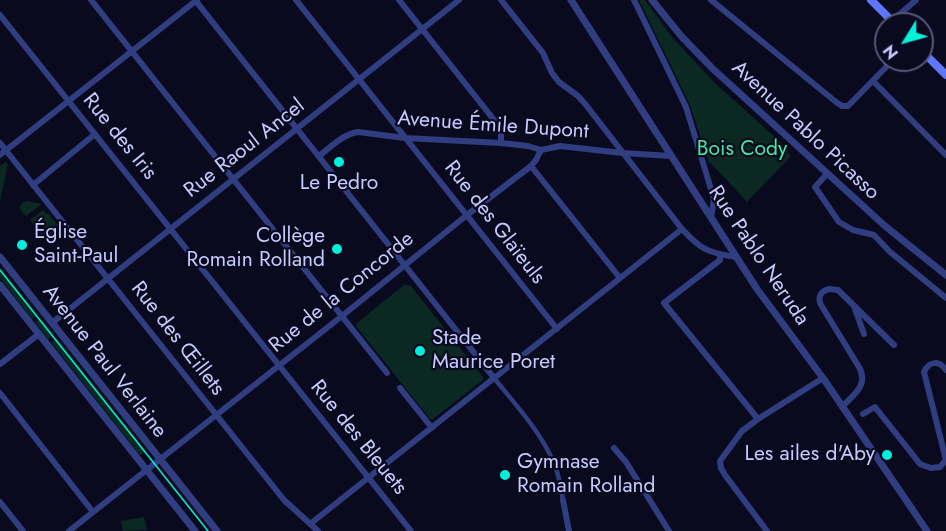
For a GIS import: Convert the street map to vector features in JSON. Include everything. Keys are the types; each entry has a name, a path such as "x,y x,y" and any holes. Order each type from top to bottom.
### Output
{"main road":[{"path":"871,0 884,12"},
{"path":"934,63 946,75"}],"street":[{"path":"92,0 387,373"},
{"path":"3,153 196,0 536,431 555,466 569,531"},
{"name":"Rue des Glaïeuls","path":"296,0 557,329"},
{"path":"399,0 498,125 501,132 501,143"},
{"name":"Rue Raoul Ancel","path":"52,323 459,0"},
{"path":"501,0 543,53 559,82 586,105 682,230 695,243 709,252 736,257"},
{"name":"Rue Pablo Neruda","path":"571,0 736,257 770,308 823,378 923,530"},
{"path":"634,0 686,107 714,199 711,218"},
{"name":"Avenue Pablo Picasso","path":"652,0 682,37 712,68 885,226 946,275"},
{"path":"711,0 842,106 848,106 882,72"},
{"path":"904,12 916,0"},
{"name":"Rue des Iris","path":"0,15 279,365"},
{"path":"873,81 945,155"},
{"name":"Avenue Émile Dupont","path":"319,156 345,137 358,132 405,138 501,143 541,150 560,146 672,156"},
{"path":"33,185 95,134"},
{"name":"Rue des Œillets","path":"0,143 3,153 33,185 284,500 318,531"},
{"name":"Rue de la Concorde","path":"159,459 531,166 541,150"},
{"path":"531,166 620,278"},
{"path":"827,174 815,187 836,219 853,230 874,235 889,251 946,298"},
{"path":"310,524 682,230"},
{"path":"720,255 720,260 664,303 758,419"},
{"name":"Avenue Paul Verlaine","path":"0,257 217,531"},
{"name":"Avenue Paul Verlaine","path":"0,285 195,531"},
{"name":"Rue Pablo Neruda","path":"842,407 862,384 863,377 821,305 819,298 823,291 832,288 838,290 894,345"},
{"path":"853,305 864,334"},
{"path":"0,364 39,334"},
{"path":"864,414 875,407 920,464 931,468 940,467 946,460 924,372 927,366 935,363 942,364 946,370"},
{"name":"Rue des Bleuets","path":"279,365 411,531"},
{"path":"767,531 721,468 720,461 741,432 823,378"},
{"path":"400,388 432,428"},
{"path":"0,393 93,512"},
{"path":"614,448 626,462 669,531"},
{"name":"Avenue Paul Verlaine","path":"146,469 159,459"},
{"path":"69,531 146,469"},
{"path":"0,502 23,531"}],"green space":[{"name":"Bois Cody","path":"639,0 645,0 672,37 715,83 787,148 785,150 791,156 747,202 709,162 690,105"},
{"path":"5,162 8,164 0,201 0,166"},
{"path":"27,201 42,204 26,216 20,209 21,204"},
{"path":"43,210 60,228 49,236 46,233 42,236 30,220"},
{"path":"0,267 38,315 32,319 0,278"},
{"name":"Stade Maurice Poret","path":"404,285 411,286 483,377 483,380 433,419 430,419 356,326"},
{"path":"41,318 54,334 48,339 35,322"},
{"path":"57,338 146,451 140,455 51,342"},
{"path":"144,517 147,530 123,531 121,521"}],"tram line":[{"path":"0,270 208,531"}],"place":[{"name":"Le Pedro","path":"339,162"},
{"name":"Église Saint-Paul","path":"22,245"},
{"name":"Collège Romain Rolland","path":"337,249"},
{"name":"Stade Maurice Poret","path":"420,351"},
{"name":"Les ailes d'Aby","path":"887,455"},
{"name":"Gymnase Romain Rolland","path":"505,475"}]}
